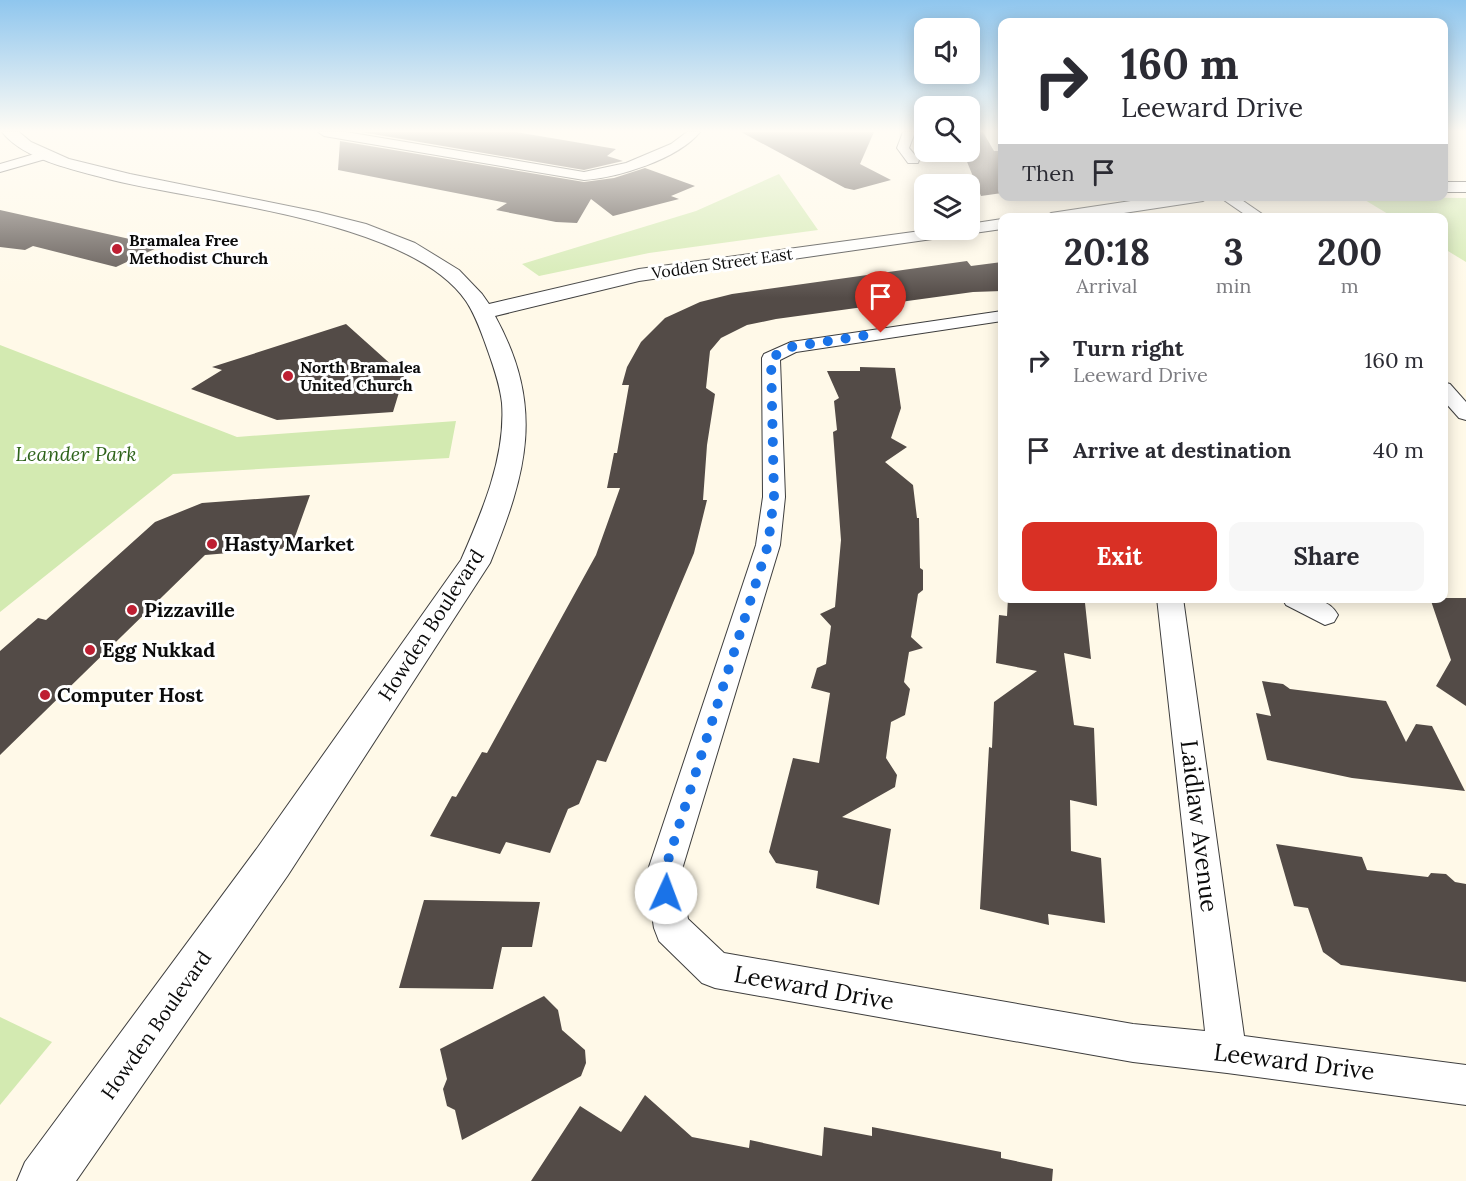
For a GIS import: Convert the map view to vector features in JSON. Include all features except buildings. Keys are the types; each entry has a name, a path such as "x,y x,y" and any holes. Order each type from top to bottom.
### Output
{"street":[{"name":"Howden Boulevard","path":"44,1181 273,861 475,563 498,508 512,448 514,404 508,374 483,312 468,289 452,274 387,237 318,217 172,187"},
{"path":"1086,213 1168,201"},
{"path":"1233,201 1254,213"},
{"path":"980,227 998,225"},
{"name":"Vodden Street East","path":"483,312 639,275 914,237"},
{"name":"Leeward Drive","path":"998,317 791,347 771,358 774,497 768,545 663,876 672,927 715,970 1132,1043 1227,1053 1466,1085"},
{"path":"1448,394 1466,414"},
{"name":"Laidlaw Avenue","path":"1171,603 1227,1053"},
{"path":"1304,603 1325,615"}],"green space":[{"path":"750,187 788,187 818,230 649,253 539,276 522,264 696,211"},
{"path":"1448,198 1466,198 1466,262 1448,251 1448,213 1386,213 1367,201 1448,201"},
{"name":"Leander Park","path":"0,345 237,437 456,421 449,458 173,474 0,612"},
{"path":"0,1017 52,1042 0,1105"}],"place":[{"name":"Bramalea Free Methodist Church","path":"117,249"},
{"name":"North Bramalea United Church","path":"288,376"},
{"name":"Hasty Market","path":"212,544"},
{"name":"Pizzaville","path":"132,610"},
{"name":"Egg Nukkad","path":"90,650"},
{"name":"Computer Host","path":"45,695"}],"route":[{"path":"666,893 663,876 768,545 774,497 771,358 791,347 881,333"}]}
